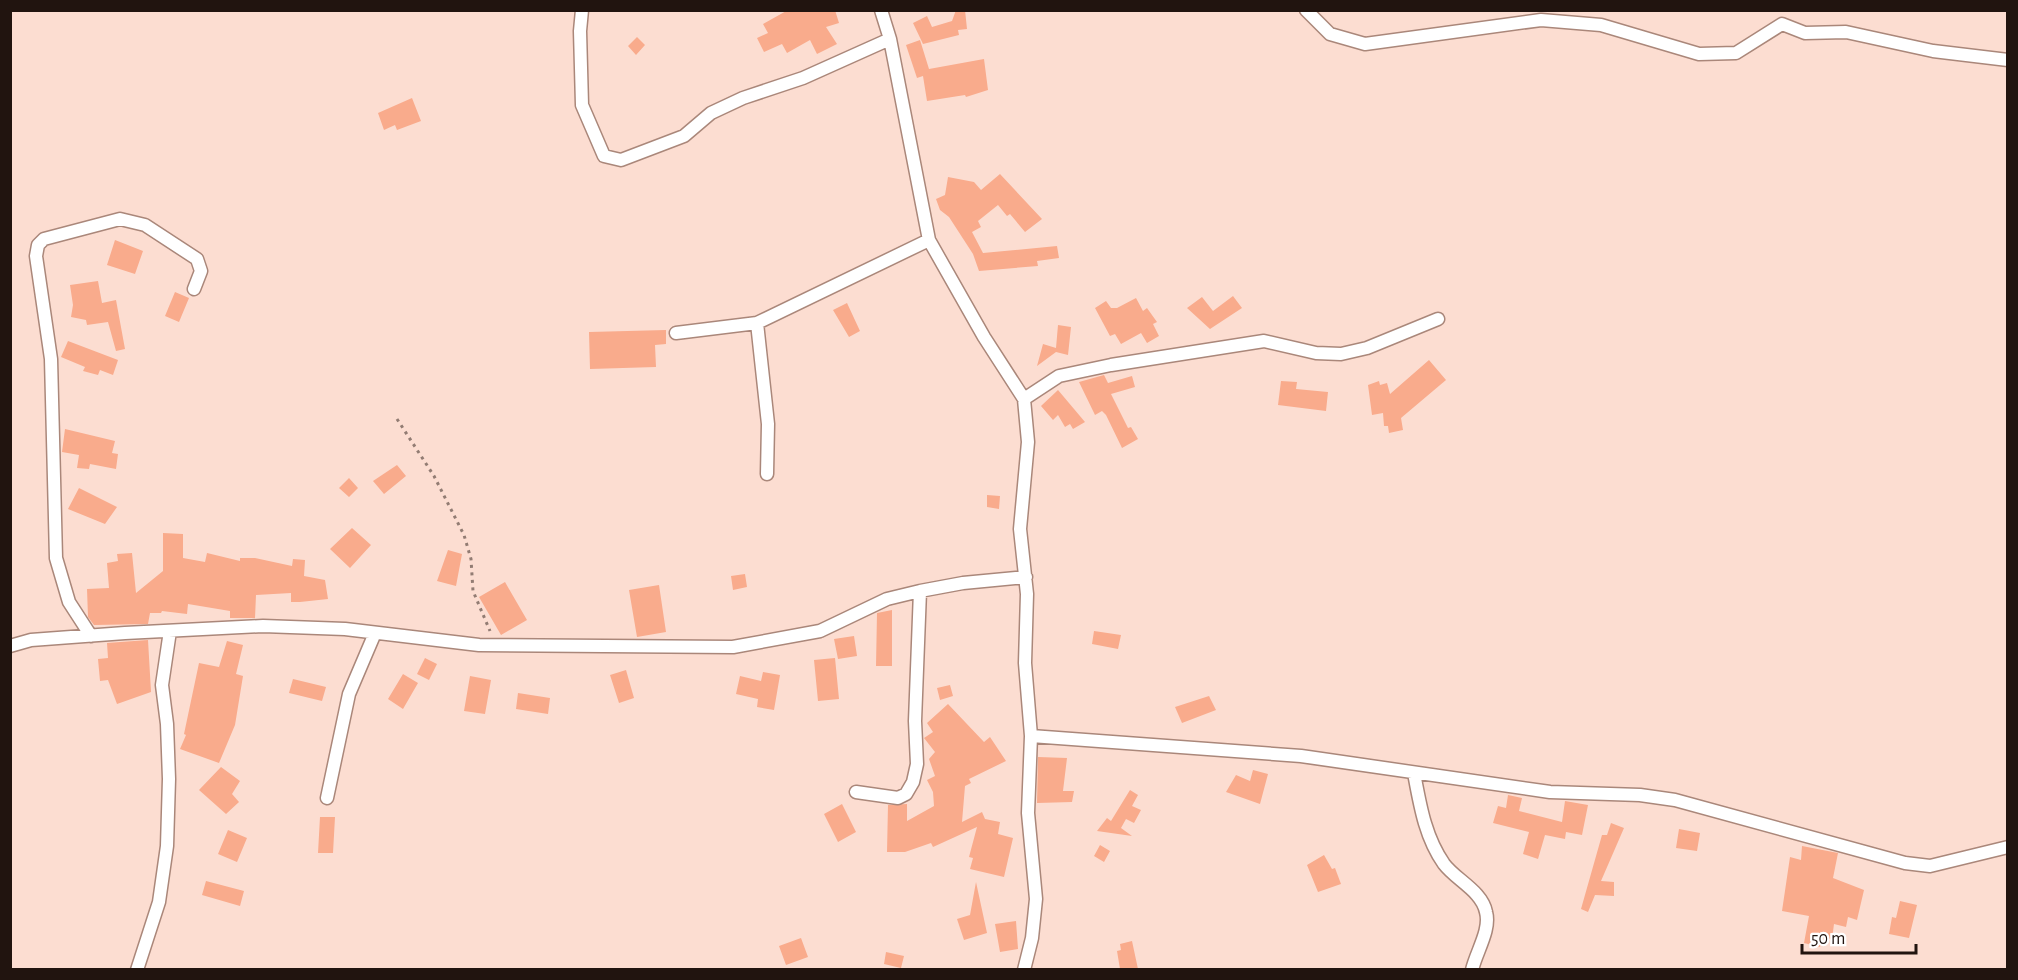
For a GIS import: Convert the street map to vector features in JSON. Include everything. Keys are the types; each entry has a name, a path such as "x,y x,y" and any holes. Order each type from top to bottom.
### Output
{"street":[{"path":"582,10 580,31 582,105 604,156 621,160 684,136 711,114 743,98 803,78 890,39"},
{"path":"881,10 890,39 930,240 984,336 1024,399 1028,442 1020,529 1026,577 1025,663 1031,736 1028,813 1036,899 1032,938 1024,969"},
{"path":"1306,10 1330,34 1365,44 1541,20 1601,25 1699,54 1736,53 1782,24 1805,33 1846,32 1933,51 2007,60"},
{"path":"91,636 69,602 56,558 51,359 36,256 38,245 44,239 120,219 145,225 197,260 201,271 194,289"},
{"path":"676,333 757,323 930,240"},
{"path":"1024,399 1059,376 1111,365 1264,341 1316,353 1341,354 1367,348 1438,319"},
{"path":"757,323 768,424 767,474"},
{"path":"10,646 31,640 263,626 375,633 497,645 733,647 820,631 887,599 920,591 963,583 1026,577"},
{"path":"856,792 898,798 906,794 913,782 917,764 915,721 920,591"},
{"path":"137,969 159,902 167,846 169,780 167,724 162,685 170,631"},
{"path":"327,798 349,694 375,633"},
{"path":"1031,736 1301,756 1566,794 1640,795 1675,800 1713,808 1905,863 1930,866 2007,847"},
{"path":"1414,773 1425,826 1435,849 1446,866 1473,892 1486,911 1486,924 1472,969"}],"path":[{"path":"397,419 434,476 464,535 471,559 473,591 497,645"}],"building":[{"path":"788,10 835,10 839,23 826,27 837,44 817,54 810,40 787,53 782,44 764,52 757,38 768,33 763,24"},
{"path":"956,10 965,10 967,29 958,30 959,35 923,44 913,23 927,16 932,27 952,21"},
{"path":"637,37 645,45 636,55 628,46"},
{"path":"920,40 929,69 984,59 988,90 966,97 965,95 927,101 923,76 917,78 906,45"},
{"path":"412,98 421,121 397,130 395,125 384,130 378,113"},
{"path":"1000,174 1042,219 1025,232 1010,214 1007,216 998,205 978,221 981,227 972,232 983,253 1057,246 1059,258 1037,261 1038,266 979,271 973,254 949,217 940,210 936,199 945,195 948,177 974,182 981,190"},
{"path":"115,240 143,251 135,274 107,265"},
{"path":"98,281 102,303 116,300 125,349 116,351 108,322 87,325 86,320 71,317 73,305 70,285"},
{"path":"175,292 189,298 179,322 165,316"},
{"path":"1233,296 1242,308 1210,329 1187,308 1202,297 1213,311"},
{"path":"1136,298 1143,311 1147,308 1157,322 1153,324 1159,336 1147,343 1141,333 1121,344 1115,334 1110,336 1095,308 1106,301 1111,308 1117,308"},
{"path":"847,303 860,331 849,337 833,310"},
{"path":"1058,325 1071,327 1068,355 1056,352 1037,366 1043,344 1056,348"},
{"path":"666,330 666,344 655,345 656,367 590,369 589,332"},
{"path":"68,341 118,360 113,375 100,370 98,375 83,371 85,367 61,357"},
{"path":"1429,360 1446,380 1401,418 1403,430 1389,433 1388,426 1384,426 1383,413 1372,415 1368,385 1379,381 1380,385 1387,383 1390,394"},
{"path":"1104,375 1108,383 1132,376 1135,387 1111,394 1128,428 1131,427 1138,439 1122,448 1106,415 1102,411 1095,415 1079,382"},
{"path":"1281,381 1297,382 1296,389 1328,392 1326,411 1278,405"},
{"path":"1058,390 1085,422 1073,429 1070,424 1065,427 1058,415 1053,420 1041,406"},
{"path":"65,429 115,441 112,453 118,454 116,469 90,464 89,469 77,468 79,455 62,452"},
{"path":"397,465 406,476 384,494 373,481"},
{"path":"349,478 358,488 349,497 339,488"},
{"path":"79,488 117,507 105,524 68,509"},
{"path":"987,495 1000,496 999,509 987,507"},
{"path":"352,528 371,545 350,568 330,549"},
{"path":"163,533 183,534 183,558 205,562 207,553 240,561 240,558 255,558 292,566 293,559 305,560 304,576 325,580 328,599 291,602 291,593 256,595 255,618 230,618 230,611 188,604 187,614 162,611 161,613 150,613 148,624 94,625 88,617 87,589 109,588 107,563 118,561 117,554 132,553 136,593 163,571"},
{"path":"448,550 462,554 456,586 437,581"},
{"path":"745,574 747,587 733,590 731,576"},
{"path":"505,582 527,620 501,635 479,597"},
{"path":"659,585 666,632 637,637 629,590"},
{"path":"892,610 892,666 876,666 877,613"},
{"path":"1094,631 1121,635 1118,649 1092,644"},
{"path":"854,636 857,656 838,659 834,639"},
{"path":"148,640 151,692 117,704 108,680 100,681 98,659 108,658 107,643"},
{"path":"227,641 243,645 236,674 243,676 235,725 219,763 180,749 186,735 184,734 199,663 219,667"},
{"path":"425,658 437,664 429,680 417,674"},
{"path":"835,658 839,699 818,701 814,660"},
{"path":"626,670 634,698 619,703 610,675"},
{"path":"763,672 780,675 774,710 757,707 758,699 736,694 740,676 761,681"},
{"path":"403,674 418,683 403,709 388,699"},
{"path":"470,676 491,680 485,714 464,711"},
{"path":"293,679 326,687 322,701 289,693"},
{"path":"950,685 953,696 940,700 937,688"},
{"path":"518,693 550,698 548,714 516,709"},
{"path":"1209,696 1216,710 1182,723 1175,707"},
{"path":"948,704 984,742 990,737 1006,761 969,779 971,783 965,786 962,822 982,812 985,819 1000,822 998,834 1013,838 1004,877 970,869 973,858 969,857 977,827 933,847 931,843 905,852 887,852 888,805 907,804 907,821 934,806 933,792 927,780 935,776 929,759 935,752 924,738 933,732 927,723"},
{"path":"1038,757 1067,758 1063,791 1074,791 1072,802 1037,803"},
{"path":"221,767 240,781 232,794 239,802 226,814 199,790"},
{"path":"1253,770 1268,774 1260,804 1226,792 1236,775 1250,781"},
{"path":"1130,790 1138,795 1132,806 1141,810 1134,823 1126,819 1121,828 1132,836 1097,831 1107,818 1111,821"},
{"path":"1508,795 1522,798 1519,811 1562,822 1565,801 1588,805 1582,835 1566,832 1565,839 1545,835 1538,859 1523,854 1529,832 1493,823 1498,806 1506,808"},
{"path":"842,804 856,832 838,842 824,814"},
{"path":"320,817 335,817 333,853 318,853"},
{"path":"1611,823 1624,828 1601,881 1614,882 1614,896 1595,895 1588,912 1581,909 1602,835 1607,835"},
{"path":"1679,829 1700,833 1697,851 1676,848"},
{"path":"228,830 247,838 237,862 218,854"},
{"path":"1100,845 1110,851 1104,862 1094,856"},
{"path":"1802,846 1838,853 1833,878 1864,890 1857,920 1848,917 1846,927 1834,924 1832,939 1822,938 1820,947 1804,943 1809,916 1782,911 1790,857 1801,860"},
{"path":"1324,855 1332,869 1335,868 1341,884 1318,892 1307,865"},
{"path":"206,881 244,891 240,906 202,895"},
{"path":"976,882 987,933 964,940 957,919 970,915"},
{"path":"1900,901 1917,905 1909,938 1889,934 1892,917 1896,918"},
{"path":"1016,921 1018,949 1000,952 995,924"},
{"path":"801,938 808,957 786,965 779,946"},
{"path":"1132,941 1138,969 1120,969 1117,951 1121,950 1120,944"},
{"path":"886,952 904,956 901,968 884,964"}]}
